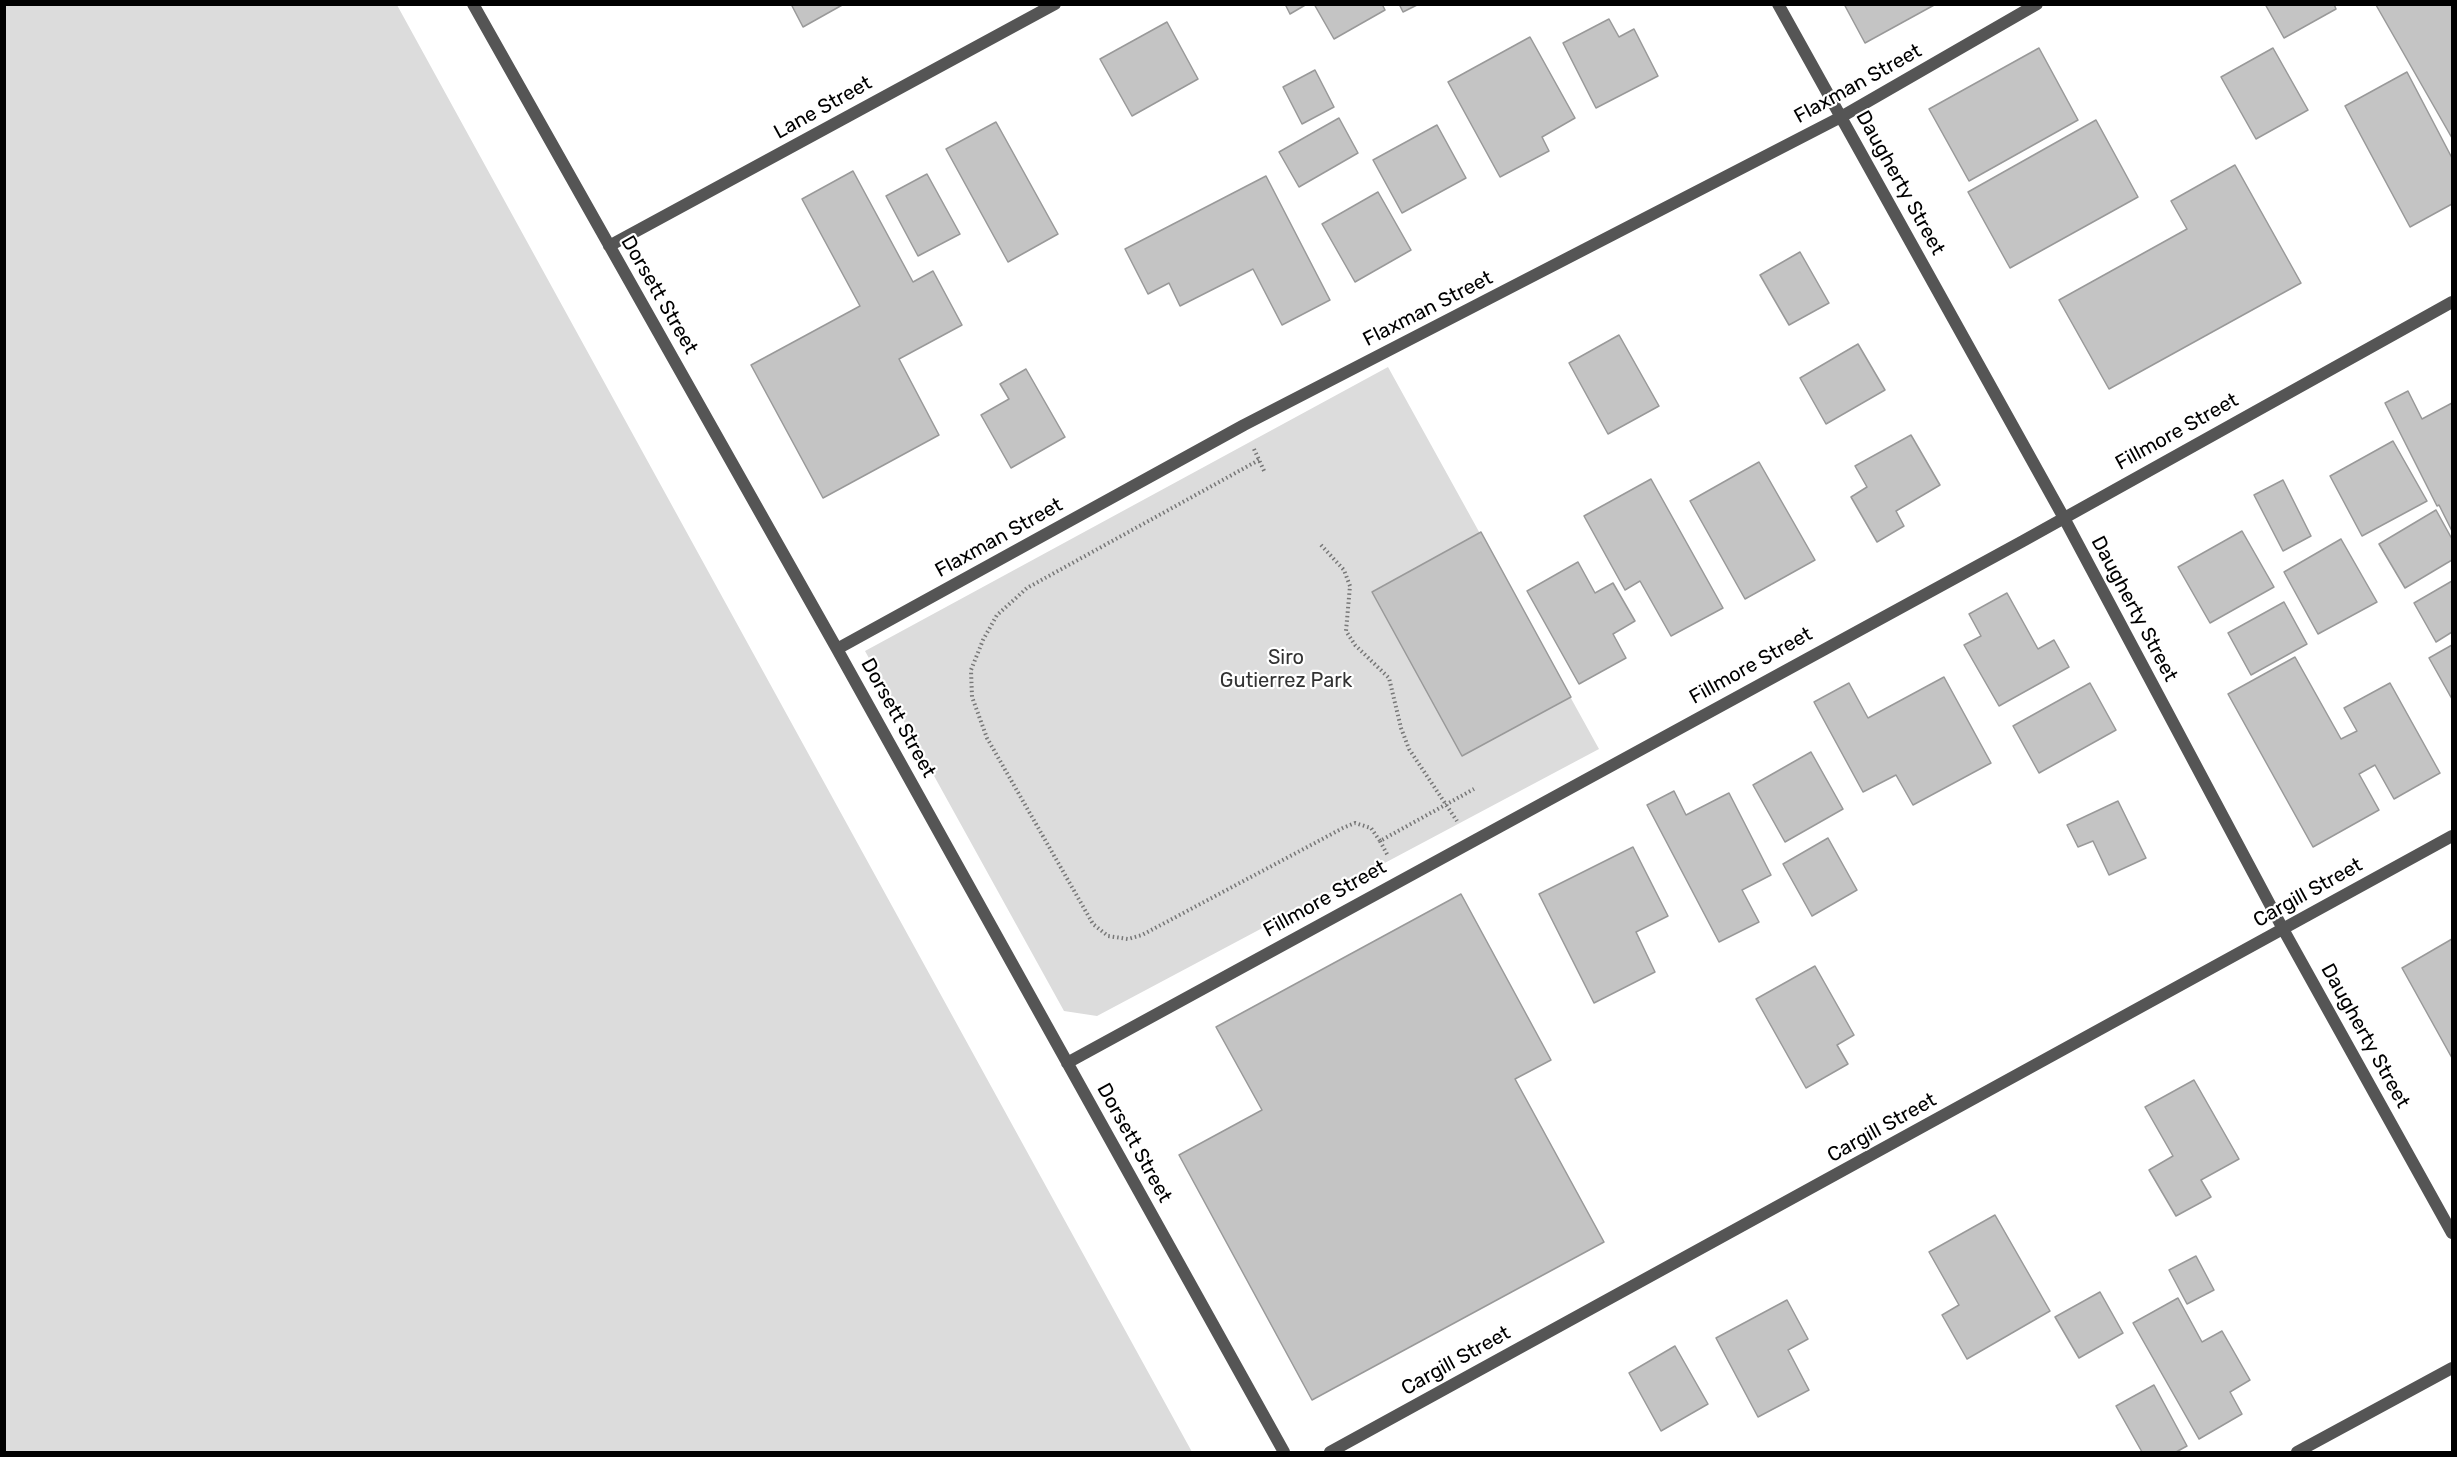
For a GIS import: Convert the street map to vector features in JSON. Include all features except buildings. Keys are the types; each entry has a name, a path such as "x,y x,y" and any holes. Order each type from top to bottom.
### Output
{"street":[{"name":"Dorsett Street","path":"474,4 837,649 1284,1452"},
{"name":"Lane Street","path":"609,246 1055,4"},
{"name":"Daugherty Street","path":"1778,4 2064,518 2283,929 2452,1233"},
{"name":"Flaxman Street","path":"837,649 1244,426 1841,117 2037,4"},
{"name":"Fillmore Street","path":"1067,1063 2064,518 2452,302"},
{"name":"Cargill Street","path":"1330,1452 2452,836"},
{"path":"2297,1452 2452,1368"}],"path":[{"path":"1259,460 1027,588 997,615 982,640 971,670 972,697 987,738 1093,924 1108,936 1128,939 1142,935 1343,828 1355,823 1371,828 1380,841 1474,789"},
{"path":"1321,545 1344,570 1350,586 1346,631 1355,645 1389,678 1401,728 1409,749 1448,804 1469,842"}],"green space":[{"path":"5,4 397,5 1192,1452 5,1452"},
{"name":"Siro Gutierrez Park","path":"1388,367 1599,749 1097,1016 1064,1011 865,651"}]}
